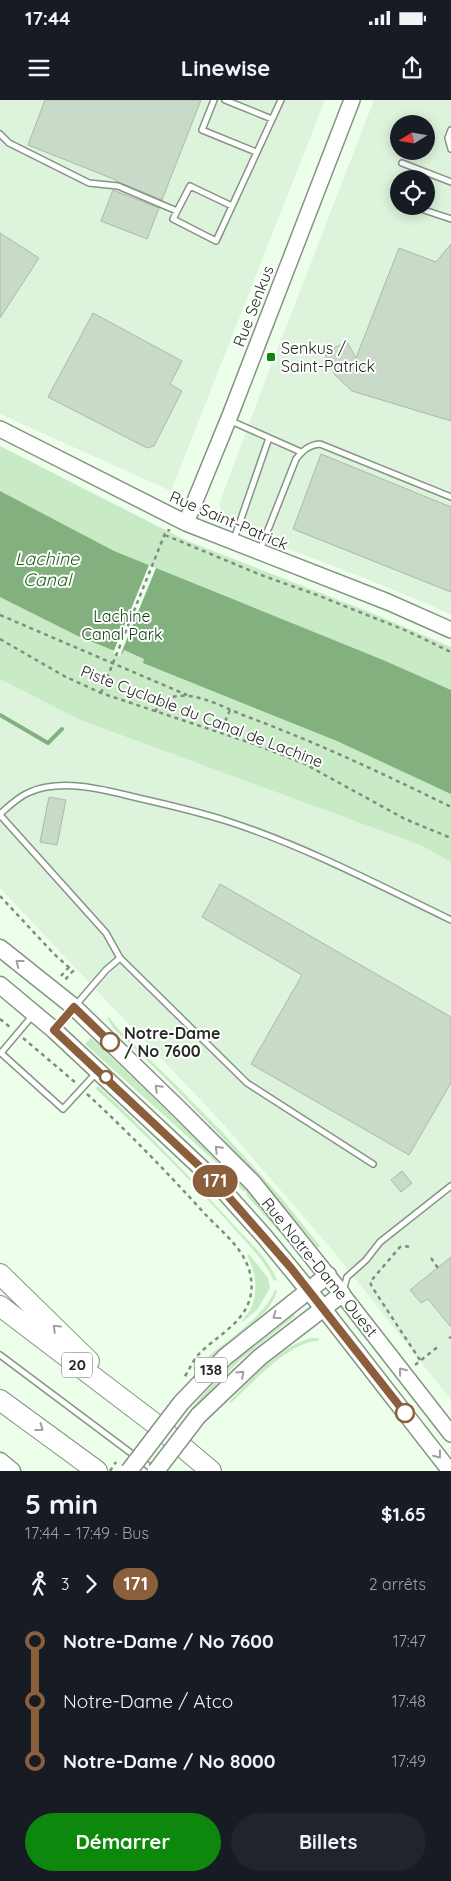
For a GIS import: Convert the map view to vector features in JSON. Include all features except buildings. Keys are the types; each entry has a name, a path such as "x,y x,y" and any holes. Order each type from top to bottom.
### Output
{"highway":[{"path":"0,1274 154,1423"},
{"name":"20","path":"0,1306 154,1423 211,1471"},
{"path":"0,1400 97,1471"}],"main road":[{"name":"Rue Senkus","path":"186,523 352,100"},
{"name":"Rue Saint-Patrick","path":"0,429 186,523 388,602 451,630"},
{"name":"Rue Notre-Dame Ouest","path":"0,948 74,1007 253,1183 328,1275 451,1434"},
{"name":"Rue Notre-Dame Ouest","path":"0,985 54,1030 213,1179 264,1236 323,1308 450,1471"},
{"name":"138","path":"129,1471 182,1403 225,1357 328,1275"},
{"path":"155,1471 198,1416 260,1357 342,1294"},
{"path":"0,1461 12,1471"}],"lane":[{"path":"214,100 202,130 256,152"},
{"path":"225,100 272,119"},
{"path":"232,206 190,186 173,219 216,241 281,100"},
{"path":"451,130 448,138 451,149"},
{"path":"0,134 9,144 89,184 118,186 177,211"},
{"path":"402,163 419,170"},
{"path":"435,176 451,182"},
{"path":"435,214 451,219"},
{"path":"228,420 301,452"},
{"path":"233,542 235,531 269,438"},
{"path":"259,552 296,459 301,452 312,445 320,444 451,497"},
{"path":"373,1164 247,1083 120,958 106,934 0,815 19,798 31,791 46,788 79,786 121,794 229,822 268,836 355,874 451,920"},
{"path":"54,1030 106,970 120,958"},
{"path":"35,1013 1,1053 63,1109 98,1071"},
{"path":"342,1294 347,1277 366,1260 389,1233 451,1186"},
{"path":"328,1275 347,1277"},
{"path":"0,1355 155,1471"}],"path":[{"path":"101,693 166,533 261,575 324,597 407,631 451,652"},
{"path":"0,614 189,696 306,739 451,807"},
{"name":"Piste Cyclable du Canal de Lachine","path":"0,639 64,676 101,693 303,763 405,819 451,838"},
{"path":"155,712 164,700 173,697 189,696"},
{"path":"213,731 224,724 230,710"},
{"path":"0,896 49,949 73,971 66,980"},
{"path":"62,976 69,967"},
{"path":"0,1018 12,1028"},
{"path":"21,1036 74,1082"},
{"path":"89,1096 156,1161 236,1248 248,1267 252,1282 251,1290 248,1303 239,1319 199,1354 181,1382"},
{"path":"409,1247 400,1248 370,1282 420,1360"},
{"path":"430,1258 438,1268"},
{"path":"415,1365 440,1345"}],"shaded area":[{"path":"0,100 325,100 171,491 0,414"},
{"path":"374,100 451,100 451,614 367,579 229,526 219,505"},
{"path":"0,679 80,720 420,845 451,862 451,1400 335,1253 225,1126 0,888"}],"green space":[{"name":"Lachine Canal Park","path":"0,446 185,540 372,613 451,647 451,862 420,845 80,720 0,679"},
{"path":"109,1017 119,1030 222,1132 279,1195 320,1246 318,1248 219,1135 168,1081 114,1029 107,1018"},
{"path":"91,1038 234,1175 283,1231 280,1233 247,1196 246,1191 243,1191 220,1166 85,1044"},
{"path":"98,1086 200,1188 263,1257 277,1280 274,1281 248,1243 164,1154 96,1089"},
{"path":"249,1254 268,1278 270,1288 257,1310 241,1323 250,1310 255,1296 253,1269 247,1256"},
{"path":"275,1290 277,1290 270,1305 259,1318 197,1371 193,1368 199,1360 202,1362 253,1320 270,1300"},
{"path":"293,1314 295,1316 239,1361 193,1410 191,1409 245,1350"},
{"path":"311,1338 319,1338 318,1341 295,1348 283,1356 231,1403 229,1402 277,1356 299,1342"}],"water":[{"name":"Lachine Canal","path":"0,491 114,551 383,660 451,690 451,794 337,741 143,663 144,659 124,650 122,654 78,636 0,597"}],"pier":[{"path":"149,565 156,568 120,656 113,653"}],"waterway":[{"path":"0,715 48,743 62,729"}],"bus line":[{"name":"171","path":"110,1042 74,1007 54,1030 213,1179 291,1268 405,1413"}],"place":[{"name":"Senkus / Saint-Patrick","path":"271,357"},
{"name":"Notre-Dame / No 7600","path":"110,1042"}]}
